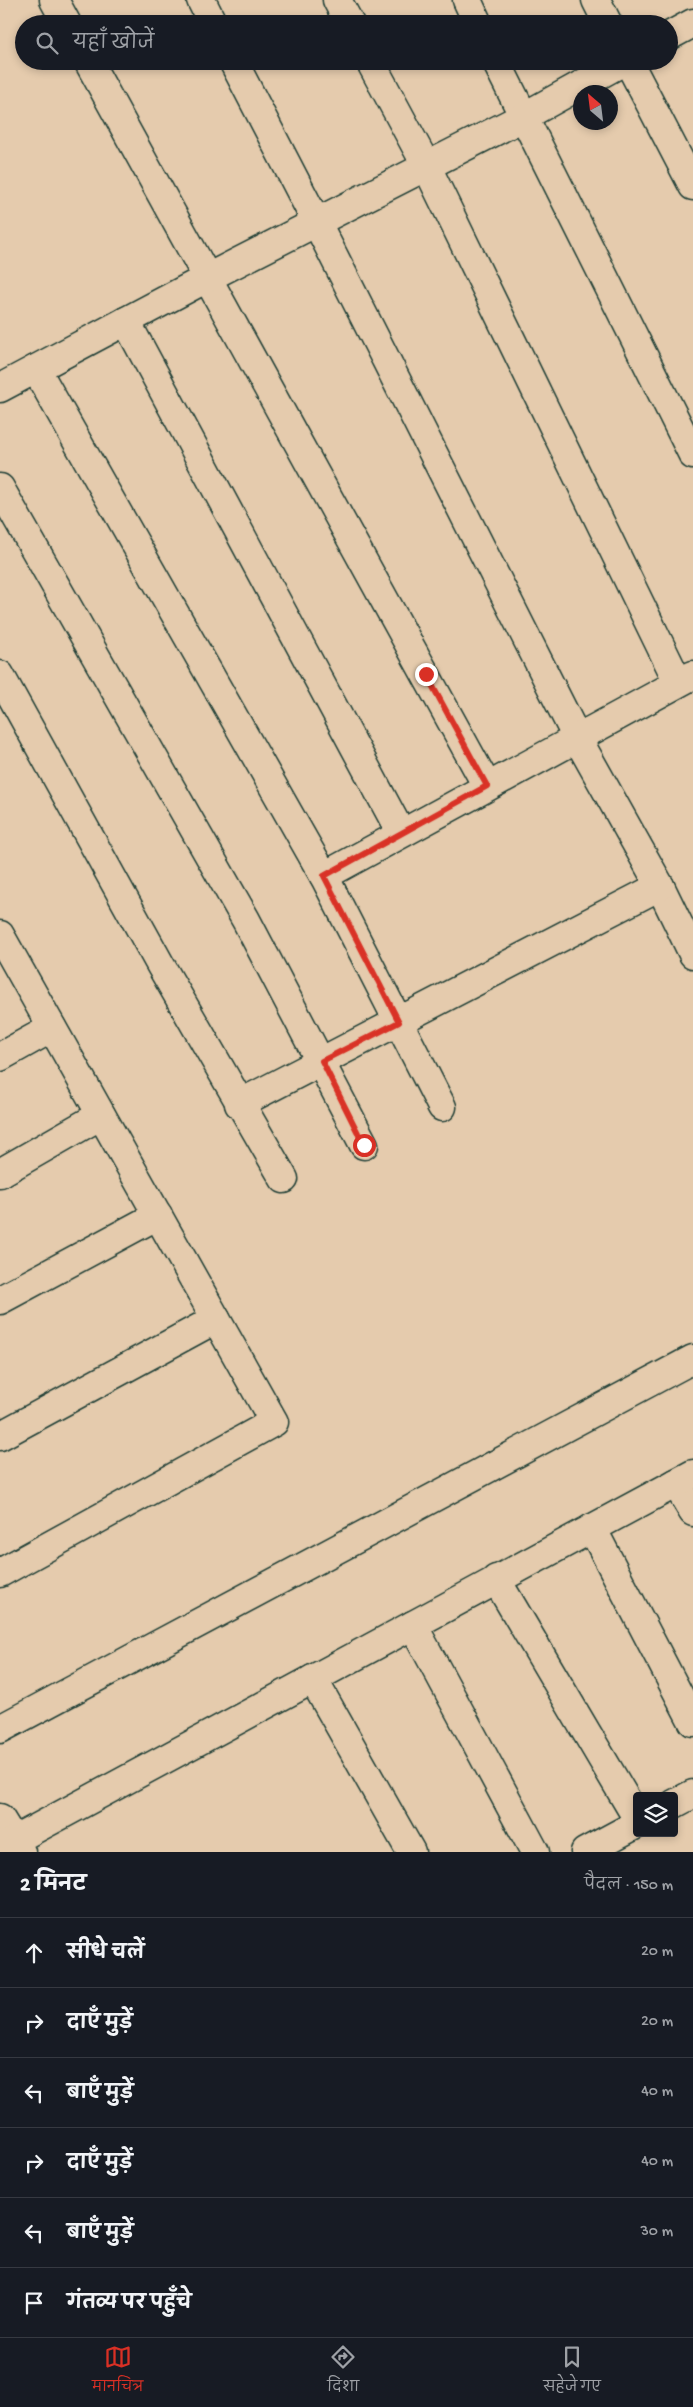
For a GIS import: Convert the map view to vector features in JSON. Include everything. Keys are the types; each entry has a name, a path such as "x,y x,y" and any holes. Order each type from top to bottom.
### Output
{"street":[{"path":"54,0 62,15"},
{"path":"201,0 209,15"},
{"path":"337,0 345,15"},
{"path":"467,0 474,15"},
{"path":"596,0 604,15"},
{"path":"678,31 693,23"},
{"path":"93,70 487,786"},
{"path":"238,70 318,222 576,736 660,886 693,954"},
{"path":"324,876 576,736 686,678 426,165 375,70"},
{"path":"500,70 693,455"},
{"path":"0,388 207,278 523,117 609,70"},
{"path":"631,70 693,186"},
{"path":"126,321 401,833"},
{"path":"36,369 324,876 442,1107"},
{"path":"0,488 246,920 322,1061 364,1145"},
{"path":"0,675 240,1104 284,1179"},
{"path":"240,1104 660,886"},
{"path":"0,936 274,1422 0,1572"},
{"path":"0,1057 52,1028"},
{"path":"0,1173 101,1115"},
{"path":"0,1300 158,1215"},
{"path":"0,1436 216,1319"},
{"path":"0,1729 693,1359"},
{"path":"9,1839 313,1679 684,1478 693,1512"},
{"path":"592,1528 693,1722"},
{"path":"496,1579 633,1811"},
{"path":"413,1624 534,1852"},
{"path":"313,1679 411,1852"},
{"path":"678,1802 693,1794"},
{"path":"585,1852 633,1826"}],"route":[{"path":"364,1145 322,1061 399,1022 324,876 487,786 426,674"}]}
